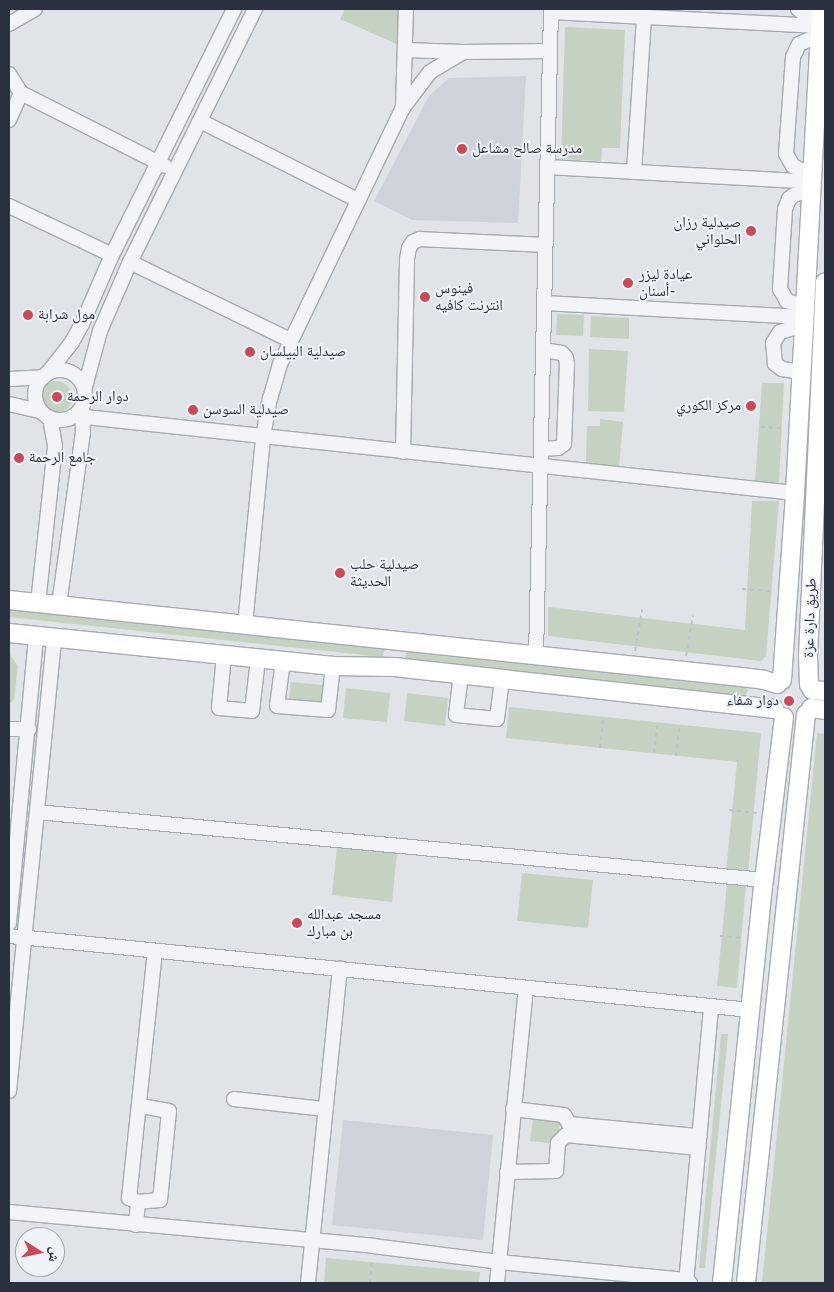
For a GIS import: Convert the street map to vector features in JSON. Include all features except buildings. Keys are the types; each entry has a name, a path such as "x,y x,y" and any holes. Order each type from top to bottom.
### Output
{"main road":[{"path":"722,1283 772,814 780,713 772,696 780,682 788,592 820,22"},
{"name":"طريق دارة عزة","path":"815,689 808,656 821,455 825,282"},
{"path":"9,600 780,682 799,678 815,689 814,711 746,1283"},
{"path":"9,633 333,666 394,667 461,674 780,713 796,719 814,711"},
{"path":"394,667 397,641"}],"street":[{"path":"9,24 35,9"},
{"path":"38,603 55,446 45,415 36,403 35,394 45,375 72,342 82,324 112,255 234,9"},
{"path":"59,605 80,414 100,331 130,262 255,9"},
{"path":"402,109 406,9"},
{"path":"798,9 820,22"},
{"path":"536,656 551,10 644,17 820,22"},
{"path":"634,172 644,17"},
{"path":"811,182 793,166 786,154 793,57 799,44 820,22"},
{"path":"405,50 463,52 550,51"},
{"path":"245,625 263,437 270,399 290,340 402,109 430,72 463,52"},
{"path":"9,74 21,94 175,171"},
{"path":"9,120 21,94"},
{"path":"200,121 358,200"},
{"path":"547,167 811,182"},
{"path":"803,316 783,296 780,289 787,203 811,182"},
{"path":"9,206 112,255"},
{"path":"403,452 408,259 409,248 413,242 420,239 545,244"},
{"path":"130,262 290,340"},
{"path":"544,303 803,316"},
{"path":"801,372 782,369 775,364 773,343 780,332 803,316"},
{"path":"541,449 558,448 564,444 568,364 562,353 543,350"},
{"path":"9,379 45,375 54,371 69,371 76,375 85,387"},
{"path":"9,404 68,420 80,414 263,437 795,493"},
{"path":"797,454 821,455"},
{"path":"9,923 29,730 36,636"},
{"path":"9,1091 54,638"},
{"path":"224,655 220,708 252,711 258,659"},
{"path":"283,660 277,706 328,710 333,666"},
{"path":"461,674 456,715 497,719 502,679"},
{"path":"9,728 29,730"},
{"path":"37,812 764,880"},
{"path":"9,936 750,1010"},
{"path":"140,1106 169,1111 160,1200 138,1202 130,1198 155,951"},
{"path":"308,1283 340,969"},
{"path":"497,1283 526,988"},
{"path":"9,1212 312,1242 373,1246 498,1262 687,1282 711,1006"},
{"path":"234,1099 325,1109"},
{"path":"513,1109 564,1115 569,1124 699,1142"},
{"path":"507,1172 556,1171 558,1143 566,1135 699,1142"},
{"path":"136,1225 138,1202"}],"path":[{"path":"762,427 798,429"},
{"path":"742,589 788,592"},
{"path":"632,666 642,610"},
{"path":"684,671 693,616"},
{"path":"600,748 603,717"},
{"path":"654,753 658,722"},
{"path":"676,756 680,724"},
{"path":"729,810 772,814"},
{"path":"720,936 758,940"},
{"path":"370,1283 373,1246"}],"shaded area":[{"name":"مدرسة صالح مشاعل","path":"526,76 518,223 412,220 374,201 429,96 449,78"},
{"path":"343,1120 493,1135 483,1240 332,1225"}],"green space":[{"path":"345,9 403,9 399,45 340,19"},
{"path":"565,27 625,30 620,148 602,148 601,161 561,159"},
{"path":"557,314 584,315 583,336 556,335"},
{"path":"591,316 629,318 629,339 590,337"},
{"path":"589,349 628,351 624,412 588,411"},
{"path":"56,381 62,382 67,386 71,391 71,403 67,408 62,412 56,413 50,412 45,408 41,403 40,397 41,391 45,386 50,382"},
{"path":"762,383 784,383 779,482 755,482"},
{"path":"600,419 623,422 619,468 586,462 587,426 600,426"},
{"path":"752,501 779,501 766,656 761,661 548,636 548,607 745,630"},
{"path":"9,609 384,649 383,657 9,617"},
{"path":"406,651 745,687 748,691 744,696 405,660"},
{"path":"9,653 18,666 14,700 9,704"},
{"path":"291,682 323,685 321,703 289,699"},
{"path":"346,688 390,693 387,722 343,718"},
{"path":"407,693 448,698 445,726 404,721"},
{"path":"509,707 761,733 748,873 726,871 737,762 506,738"},
{"path":"817,733 825,734 825,1283 762,1283"},
{"path":"337,847 397,853 392,902 332,895"},
{"path":"522,873 593,880 588,928 517,921"},
{"path":"727,883 746,885 737,988 717,986"},
{"path":"721,1034 728,1034 705,1268 699,1268"},
{"path":"533,1119 560,1121 558,1144 530,1141"},
{"path":"326,1258 480,1272 479,1283 324,1283"}],"place":[{"name":"مدرسة صالح مشاعل","path":"462,149"},
{"name":"صيدلية رزان الحلواني","path":"751,231"},
{"name":"عيادة ليزر أسنان-","path":"628,283"},
{"name":"فينوس انترنت كافيه","path":"425,297"},
{"name":"مول شرابة","path":"28,315"},
{"name":"صيدلية البيلسان","path":"250,352"},
{"name":"دوار الرحمة","path":"57,397"},
{"name":"مركز الكوري","path":"751,406"},
{"name":"صيدلية السوسن","path":"193,410"},
{"name":"جامع الرحمة","path":"19,458"},
{"name":"صيدلية حلب الحديثة","path":"340,573"},
{"name":"دوار شفاء","path":"789,701"},
{"name":"مسجد عبدالله بن مبارك","path":"297,923"}]}
